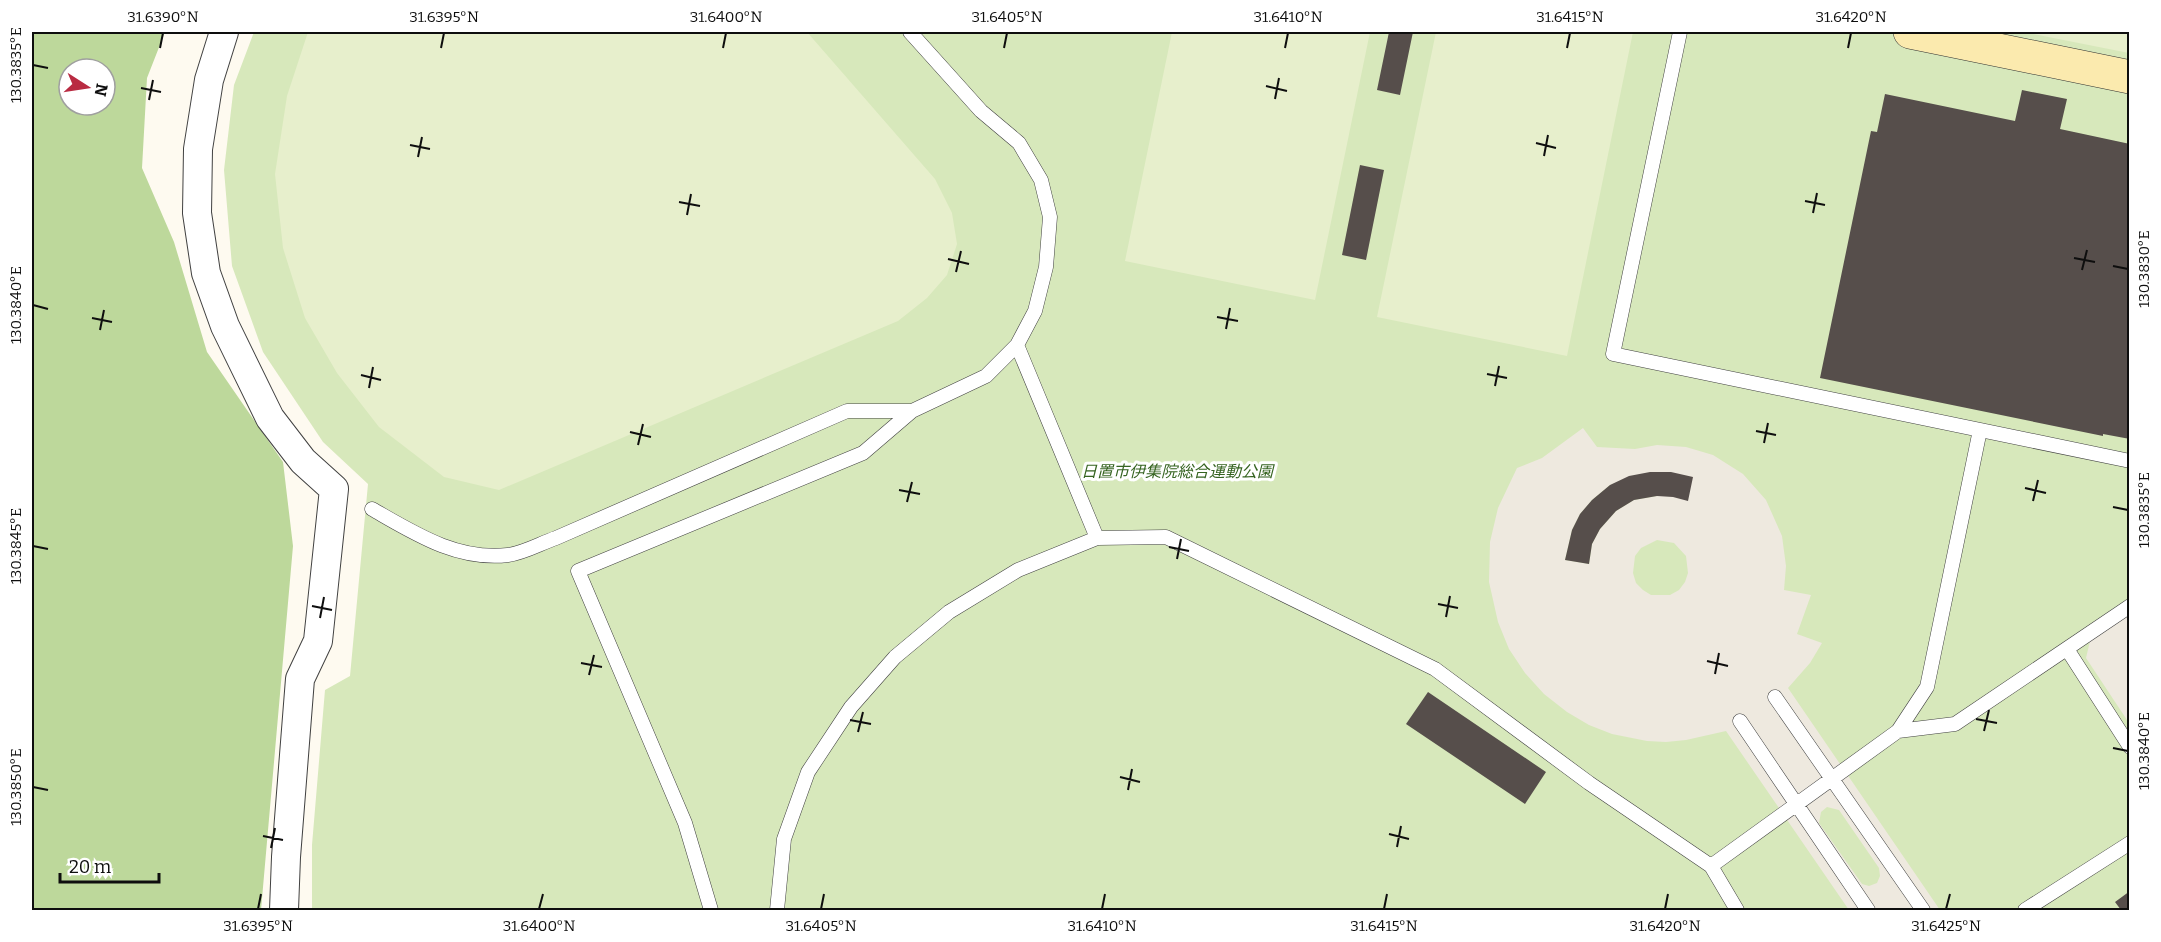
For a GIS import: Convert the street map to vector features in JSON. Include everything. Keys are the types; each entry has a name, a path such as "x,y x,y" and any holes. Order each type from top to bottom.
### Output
{"street":[{"path":"224,32 209,80 198,149 197,213 206,273 225,326 270,418 303,461 334,489 318,641 300,679 284,910"},
{"path":"1910,32 2130,76"}],"lane":[{"path":"711,910 685,824 578,571 863,453 912,411 986,376 1017,345 1035,311 1046,267 1050,217 1041,180 1019,143 981,111 910,32"},
{"path":"1680,32 1613,354 2130,461"},
{"path":"1017,345 1097,537"},
{"path":"372,509 423,538 466,554 508,555 556,538 848,411 912,411"},
{"path":"1711,866 1898,731 1927,687 1980,430"},
{"path":"777,910 784,839 808,772 851,707 895,657 949,612 1018,570 1097,537 1166,537 1435,669 1589,783 1711,866 1737,910"},
{"path":"1898,731 1955,724 2130,606"},
{"path":"2067,649 2130,747"},
{"path":"1776,697 1923,910"},
{"path":"1740,721 1868,910"},
{"path":"2025,910 2130,843"}],"green space":[{"path":"32,32 165,32 147,78 142,168 174,242 207,352 283,462 293,546 261,910 32,910"},
{"name":"日置市伊集院総合運動公園","path":"254,32 2129,32 2129,910 312,910 312,845 325,690 350,676 368,484 323,442 263,352 232,266 224,170 234,85"},
{"path":"308,32 807,32 935,179 952,213 957,244 947,275 927,298 898,321 499,490 444,477 379,427 337,373 305,318 283,248 275,174 287,96"},
{"path":"1172,32 1370,32 1315,300 1125,261"},
{"path":"1436,32 1633,32 1567,356 1377,317"},
{"path":"2023,32 2129,32 2129,53"}],"shaded area":[{"path":"1583,428 1597,447 1635,449 1657,445 1686,447 1713,455 1743,474 1766,500 1782,536 1786,566 1784,590 1811,595 1797,634 1822,643 1810,663 1788,688 1940,910 1849,910 1726,731 1666,742 1612,734 1589,725 1567,712 1544,694 1525,673 1509,649 1498,622 1489,582 1490,542 1498,508 1517,468 1542,458","holes":["1692,477 1657,496 1634,500 1616,511 1600,529 1592,544 1589,564 1565,560 1572,530 1580,514 1610,485","1657,540 1674,543 1686,556 1688,573 1679,590 1670,595 1651,595 1636,583 1633,573 1635,556 1641,548","1827,807 1839,810 1879,868 1880,876 1877,883 1869,886 1862,884 1819,823 1821,812"]},
{"path":"2129,614 2129,723 2086,658 2090,641"}],"building":[{"path":"1389,32 1413,32 1400,95 1377,90"},
{"path":"2022,90 2067,99 2060,129 2130,144 2130,439 2103,434 2103,436 1820,378 1871,131 1877,132 1885,94 2015,121"},
{"path":"1360,165 1384,170 1366,260 1342,255"},
{"path":"1650,472 1671,472 1693,477 1688,501 1657,496 1634,500 1616,511 1600,529 1592,544 1589,564 1565,560 1572,530 1580,514 1592,500 1610,485 1629,476"},
{"path":"1428,692 1546,772 1525,804 1406,724"},
{"path":"2130,891 2130,910 2121,910 2115,902"}]}
